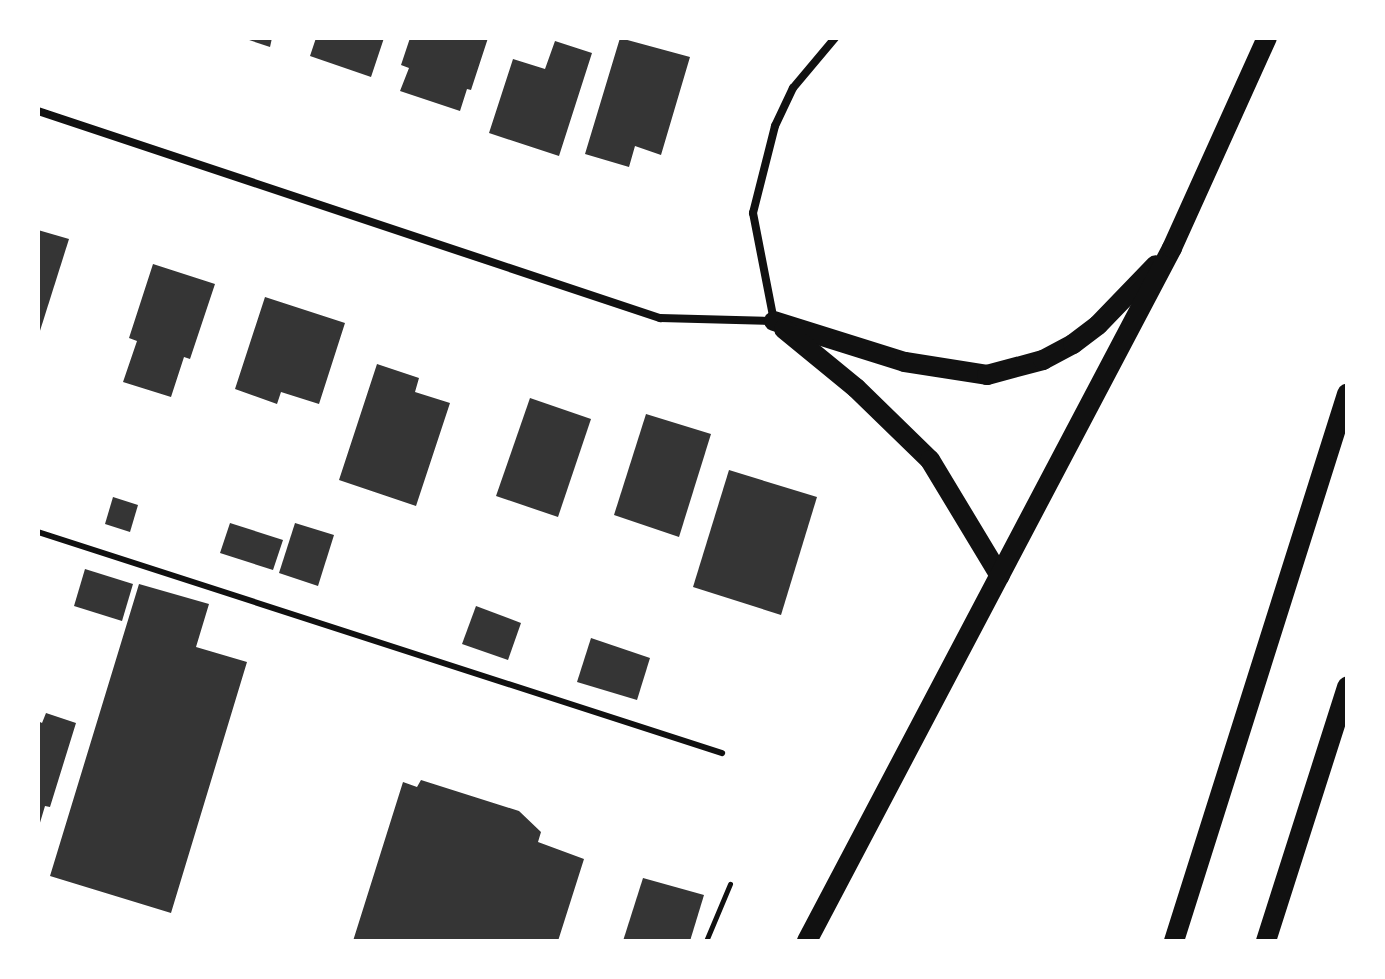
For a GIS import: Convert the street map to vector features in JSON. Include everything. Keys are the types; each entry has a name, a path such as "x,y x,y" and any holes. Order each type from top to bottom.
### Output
{"main road":[{"path":"807,941 1172,248 1267,38"},
{"path":"774,321 905,362 987,375 1043,360 1073,344 1098,325 1172,248"},
{"path":"774,321 856,388 930,460 1000,576"},
{"path":"1174,941 1347,394"},
{"path":"1266,941 1347,687"}],"street":[{"path":"38,111 660,318 774,321 753,213 775,126 793,88 835,38"}],"lane":[{"path":"38,532 722,753"}],"path":[{"path":"706,941 730,884"}],"building":[{"path":"243,38 272,38 270,47"},
{"path":"316,38 384,38 371,77 310,56"},
{"path":"410,38 488,38 471,90 467,89 460,111 400,91 409,68 401,65"},
{"path":"620,38 690,57 661,155 635,146 629,167 585,154"},
{"path":"555,41 592,53 559,156 489,133 513,59 545,69"},
{"path":"38,230 69,239 39,334 38,334"},
{"path":"153,264 215,284 190,359 184,357 171,397 123,382 137,341 129,338"},
{"path":"265,297 345,323 319,404 281,392 277,404 235,389"},
{"path":"377,364 419,378 415,392 450,403 416,506 339,480"},
{"path":"530,398 591,419 558,517 496,496"},
{"path":"646,414 711,434 679,537 614,515"},
{"path":"729,470 817,497 781,615 693,587"},
{"path":"113,497 138,505 130,532 105,524"},
{"path":"230,523 283,540 273,570 220,553"},
{"path":"295,523 334,535 318,586 279,573"},
{"path":"85,569 133,584 122,621 74,606"},
{"path":"139,584 209,604 196,647 247,662 171,913 50,876"},
{"path":"476,606 521,623 508,660 462,644"},
{"path":"591,638 650,658 637,700 577,682"},
{"path":"46,713 76,723 50,807 45,806 39,826 38,721 42,723"},
{"path":"421,780 519,811 541,832 538,842 584,859 558,941 353,941 403,782 417,787"},
{"path":"643,878 704,895 690,941 623,941"}]}
